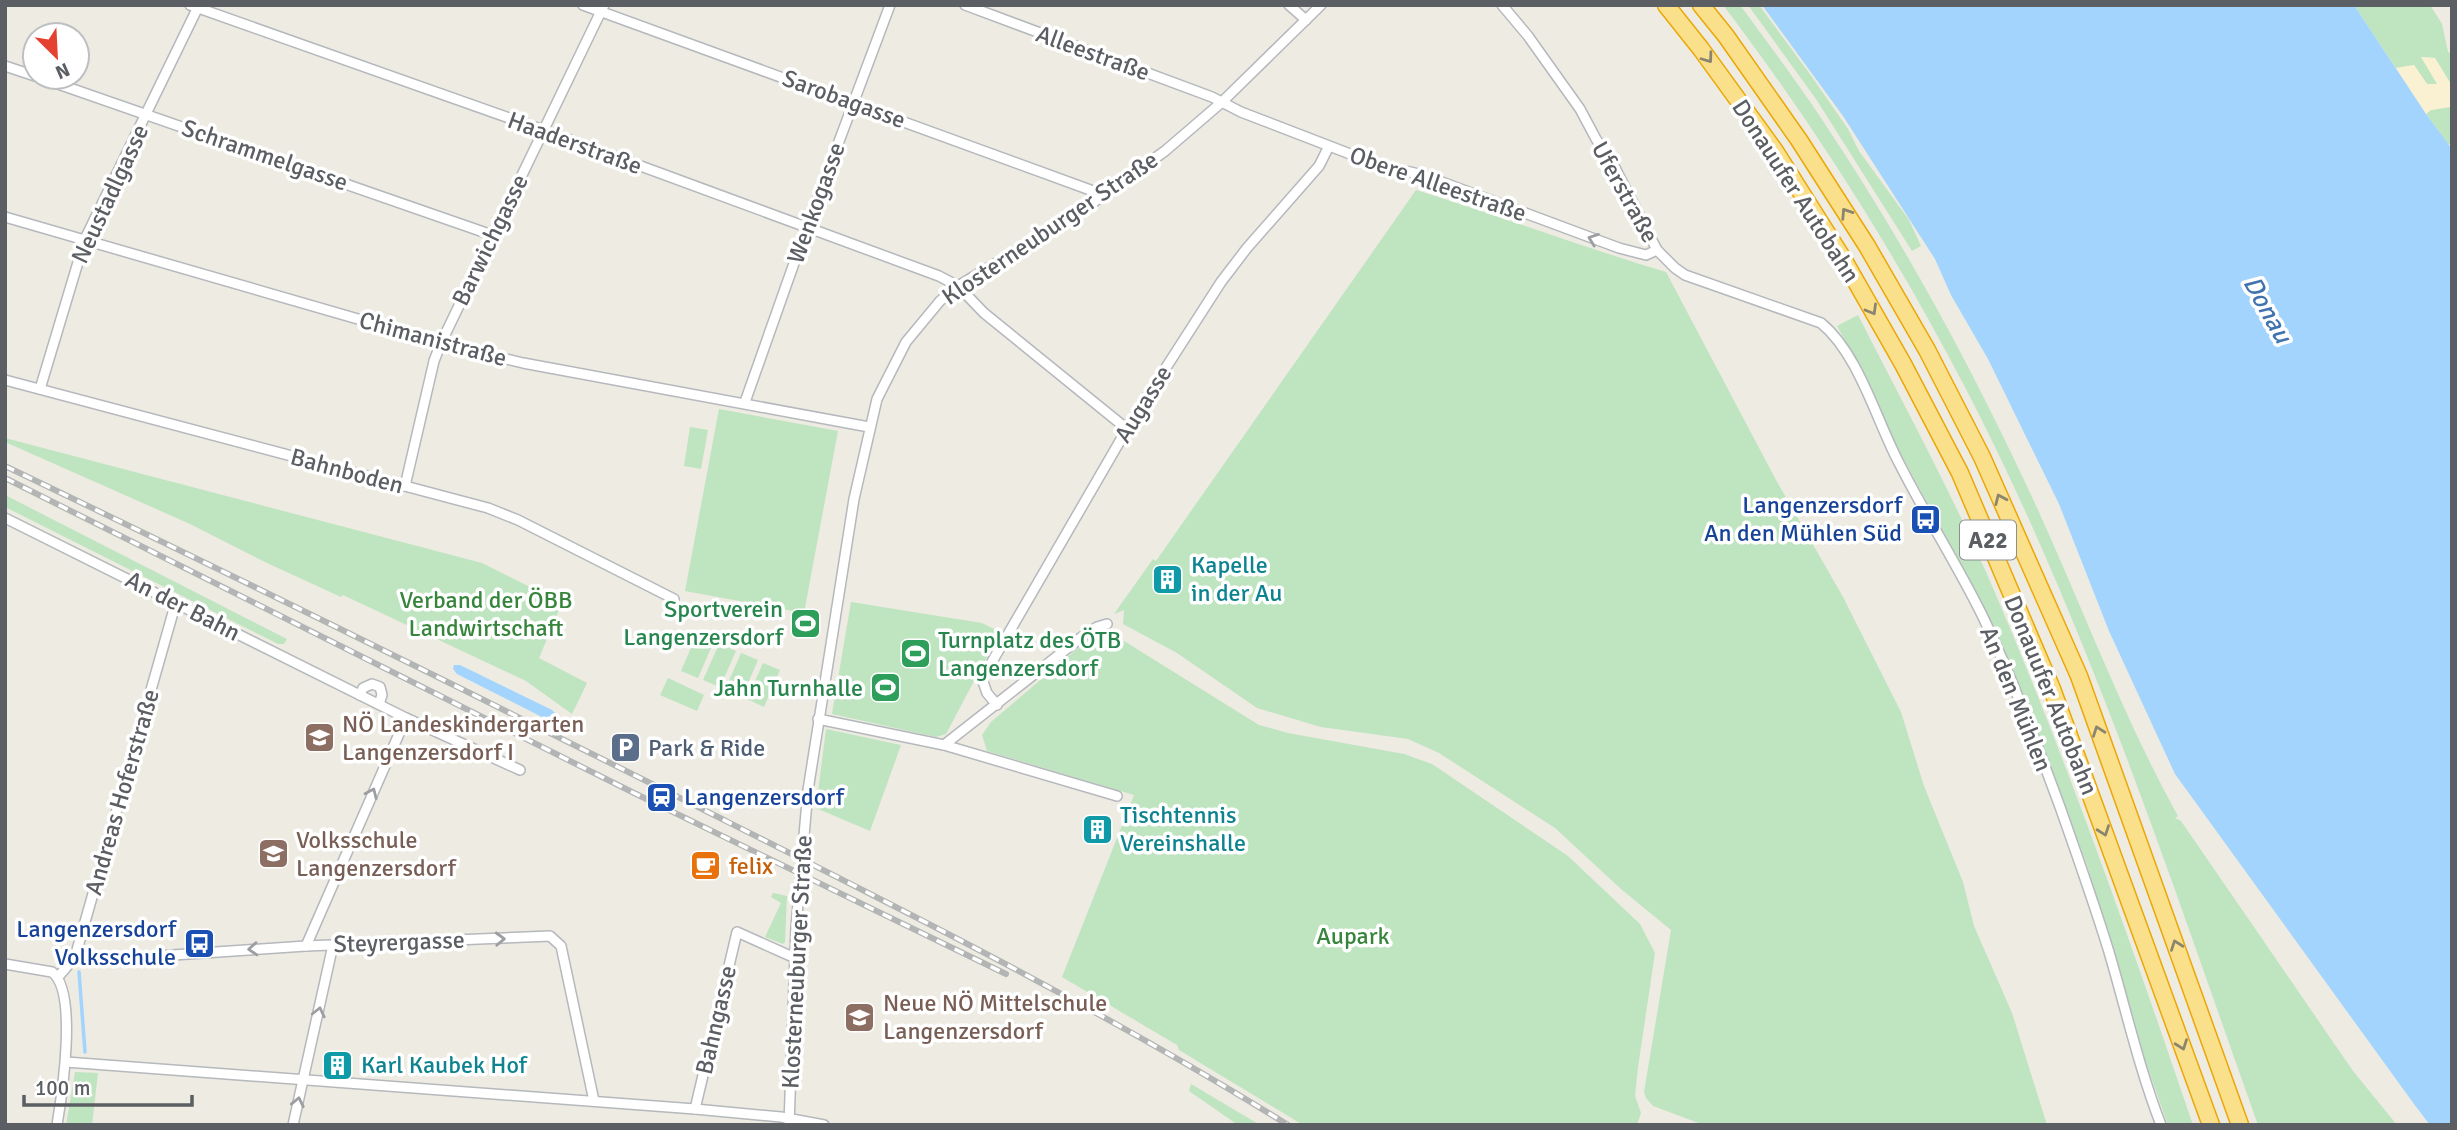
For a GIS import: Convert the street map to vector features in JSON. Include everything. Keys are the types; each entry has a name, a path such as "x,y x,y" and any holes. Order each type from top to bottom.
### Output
{"highway":[{"name":"Donauufer Autobahn","path":"1666,5 1702,49 1775,151 1842,257 1903,364 1960,473 2052,689 2211,1125"},
{"name":"Donauufer Autobahn","path":"1701,5 1799,139 1867,246 1927,350 1982,457 2078,676 2240,1125"}],"street":[{"name":"Sarobagasse","path":"583,5 603,8 1104,195"},
{"name":"Wenkogasse","path":"744,402 890,5"},
{"name":"Alleestraße","path":"965,5 1222,102"},
{"path":"1289,5 1306,20"},
{"name":"Klosterneuburger Straße","path":"789,1121 795,958 807,790 854,499 877,399 906,342 940,301 958,286 1073,217 1165,151 1222,102 1321,5"},
{"name":"Uferstraße","path":"1502,5 1528,36 1580,109 1613,164 1657,250 1685,275 1798,314"},
{"name":"Neustadlgasse","path":"40,389 85,239 147,114 195,6"},
{"name":"Haaderstraße","path":"195,6 543,130 939,276 958,286"},
{"name":"Barwichgasse","path":"405,486 434,361 441,343 603,8"},
{"name":"Schrammelgasse","path":"78,91 492,235"},
{"name":"Obere Alleestraße","path":"1222,102 1376,164 1423,175 1619,248 1646,255 1657,250"},
{"name":"Augasse","path":"997,705 982,679 1127,429 1221,282 1319,166 1328,146"},
{"name":"Chimanistraße","path":"5,217 441,343 523,363 869,426"},
{"path":"958,286 984,313 1127,429"},
{"name":"An den Mühlen","path":"1798,314 1821,323 1832,332 1847,352 1897,461 1975,602 2008,673 2088,888 2134,1049 2161,1125"},
{"name":"Bahnboden","path":"5,380 488,508 518,520 674,599"},
{"name":"An der Bahn","path":"5,518 176,601 405,718 520,770"},
{"name":"Andreas Hoferstraße","path":"58,976 75,957 176,601"},
{"path":"944,746 1083,636 1107,624"},
{"name":"An der Bahn","path":"360,695 363,688 372,684 380,687 382,695 379,705"},
{"path":"306,946 405,718"},
{"path":"818,719 944,746 1118,796"},
{"name":"Bahngasse","path":"695,1109 737,932 795,958"},
{"name":"Steyrergasse","path":"75,957 99,960 306,946 550,936 561,946 594,1101"},
{"path":"293,1125 333,945"},
{"path":"5,964 52,972 58,976 65,995 66,1062 57,1125"},
{"path":"66,1062 695,1109 824,1125"}],"green space":[{"path":"1723,5 1740,5 1794,79 1851,164 1930,297 2024,480 2136,734 2178,816 2175,818 2181,821 2353,1071 2397,1125 2258,1125 2125,753 2051,570 2011,480 1967,391 1883,241 1790,97"},
{"path":"1748,5 1759,5 1812,77 1848,129 1859,151 1909,220 1921,246 1912,251 1816,99"},
{"path":"2354,5 2430,5 2442,24 2448,52 2452,54 2452,86 2435,58 2421,57 2438,84 2427,84 2414,65 2396,68"},
{"path":"2450,107 2452,144 2448,144 2426,114 2431,110"},
{"path":"1416,190 1666,272 1776,480 1843,597 1901,712 1924,786 1963,882 1974,926 2012,1013 2047,1125 1704,1125 1653,1106 1644,1092 1671,930 1621,889 1555,828 1439,753 1408,739 1321,727 1257,708 1177,653 1123,624 1124,610 1114,614 1153,559 1156,561"},
{"path":"1858,315 1964,524 2023,660 2099,858 2193,1125 2168,1125 2146,1063 2086,862 2033,723 1987,614 1888,430 1857,362 1837,326"},
{"path":"719,409 838,431 804,613 685,591"},
{"path":"690,427 708,430 701,469 684,466"},
{"name":"Verband der ÖBB Landwirtschaft","path":"5,438 482,563 562,603 539,658 587,683 572,714 526,681 343,595 341,597 267,563 190,524 5,442"},
{"path":"5,495 287,639 284,644 278,644 5,507"},
{"name":"Turnplatz des ÖTB Langenzersdorf","path":"851,602 982,623 1000,632 946,734 936,737 832,714"},
{"name":"Aupark","path":"1108,631 1259,725 1288,733 1404,754 1432,764 1568,856 1640,924 1655,953 1638,1067 1635,1096 1641,1113 1637,1125 1303,1125 1179,1050 1177,1045 1062,977 1134,795 987,751 982,735 991,722 1097,632"},
{"path":"697,634 714,641 698,678 681,671"},
{"path":"719,644 736,651 720,687 703,680"},
{"path":"741,653 758,660 742,697 725,690"},
{"path":"763,663 780,670 764,707 747,699"},
{"path":"668,678 704,695 697,711 660,695"},
{"path":"826,729 901,745 870,831 816,808"},
{"path":"773,893 787,896 783,944 765,937 781,903 771,897"},
{"path":"75,1072 98,1073 92,1125 66,1125"},
{"path":"1191,1084 1260,1125 1238,1125 1189,1091"}],"sand":[{"path":"2421,57 2435,58 2452,86 2452,109 2449,107 2431,110 2426,114 2396,68 2414,65 2427,84 2437,84"}],"water":[{"name":"Donau","path":"1762,5 2354,5 2452,149 2452,1125 2430,1125 2175,774 2109,631 2059,504 1988,359 1951,295 1935,259 1843,116"},
{"path":"454,665 460,665 552,710 555,718 548,720 457,674 453,669"}],"waterway":[{"path":"79,972 85,1052"}],"railway":[{"path":"5,466 449,683 933,926 1077,1002 1288,1125"},
{"path":"5,478 632,792 1006,974"}],"place":[{"name":"Langenzersdorf An den Mühlen Süd","path":"1925,519"},
{"name":"Kapelle in der Au","path":"1168,579"},
{"name":"Sportverein Langenzersdorf","path":"806,623"},
{"name":"Turnplatz des ÖTB Langenzersdorf","path":"915,654"},
{"name":"Jahn Turnhalle","path":"886,688"},
{"name":"NÖ Landeskindergarten Langenzersdorf I","path":"319,738"},
{"name":"Park & Ride","path":"625,748"},
{"name":"Langenzersdorf","path":"661,797"},
{"name":"Tischtennis Vereinshalle","path":"1097,829"},
{"name":"Volksschule Langenzersdorf","path":"273,854"},
{"name":"felix","path":"706,866"},
{"name":"Langenzersdorf Volksschule","path":"199,943"},
{"name":"Neue NÖ Mittelschule Langenzersdorf","path":"860,1017"},
{"name":"Karl Kaubek Hof","path":"338,1065"}]}
